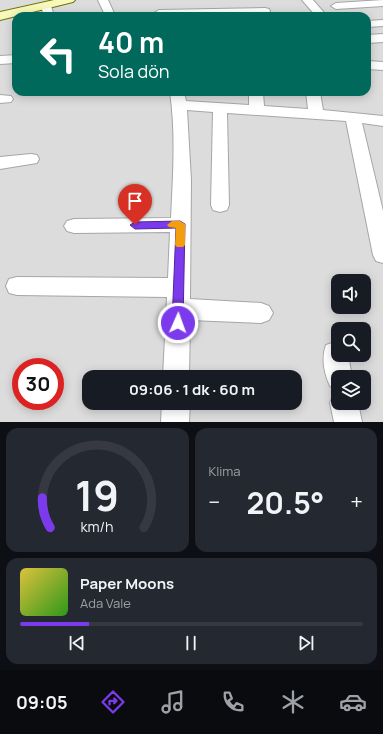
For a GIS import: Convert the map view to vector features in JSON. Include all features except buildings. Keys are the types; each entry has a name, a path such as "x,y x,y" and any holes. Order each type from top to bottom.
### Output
{"street":[{"path":"48,11 70,0"},
{"path":"103,0 109,12"},
{"path":"154,0 159,12"},
{"path":"307,0 318,12"},
{"path":"333,3 383,3"},
{"path":"333,3 341,12"},
{"path":"223,12 265,10"},
{"path":"0,16 12,15"},
{"path":"371,24 383,23"},
{"path":"371,39 383,38"},
{"path":"0,60 12,58"},
{"path":"371,65 383,66"},
{"path":"256,96 257,110"},
{"path":"314,96 316,114"},
{"path":"176,370 182,180 178,98 220,108 316,114 383,121"},
{"path":"220,108 220,205"},
{"path":"353,117 383,255"},
{"path":"0,163 31,159"},
{"path":"74,226 180,224"},
{"path":"17,286 178,298 261,313"},
{"path":"175,422 176,410"},
{"path":"345,410 348,422"}],"shaded area":[{"path":"0,0 383,0 383,422 0,422"}],"slow traffic":[{"path":"172,225 180,224 180,245"}],"route":[{"path":"135,225 180,224 178,323"}]}
